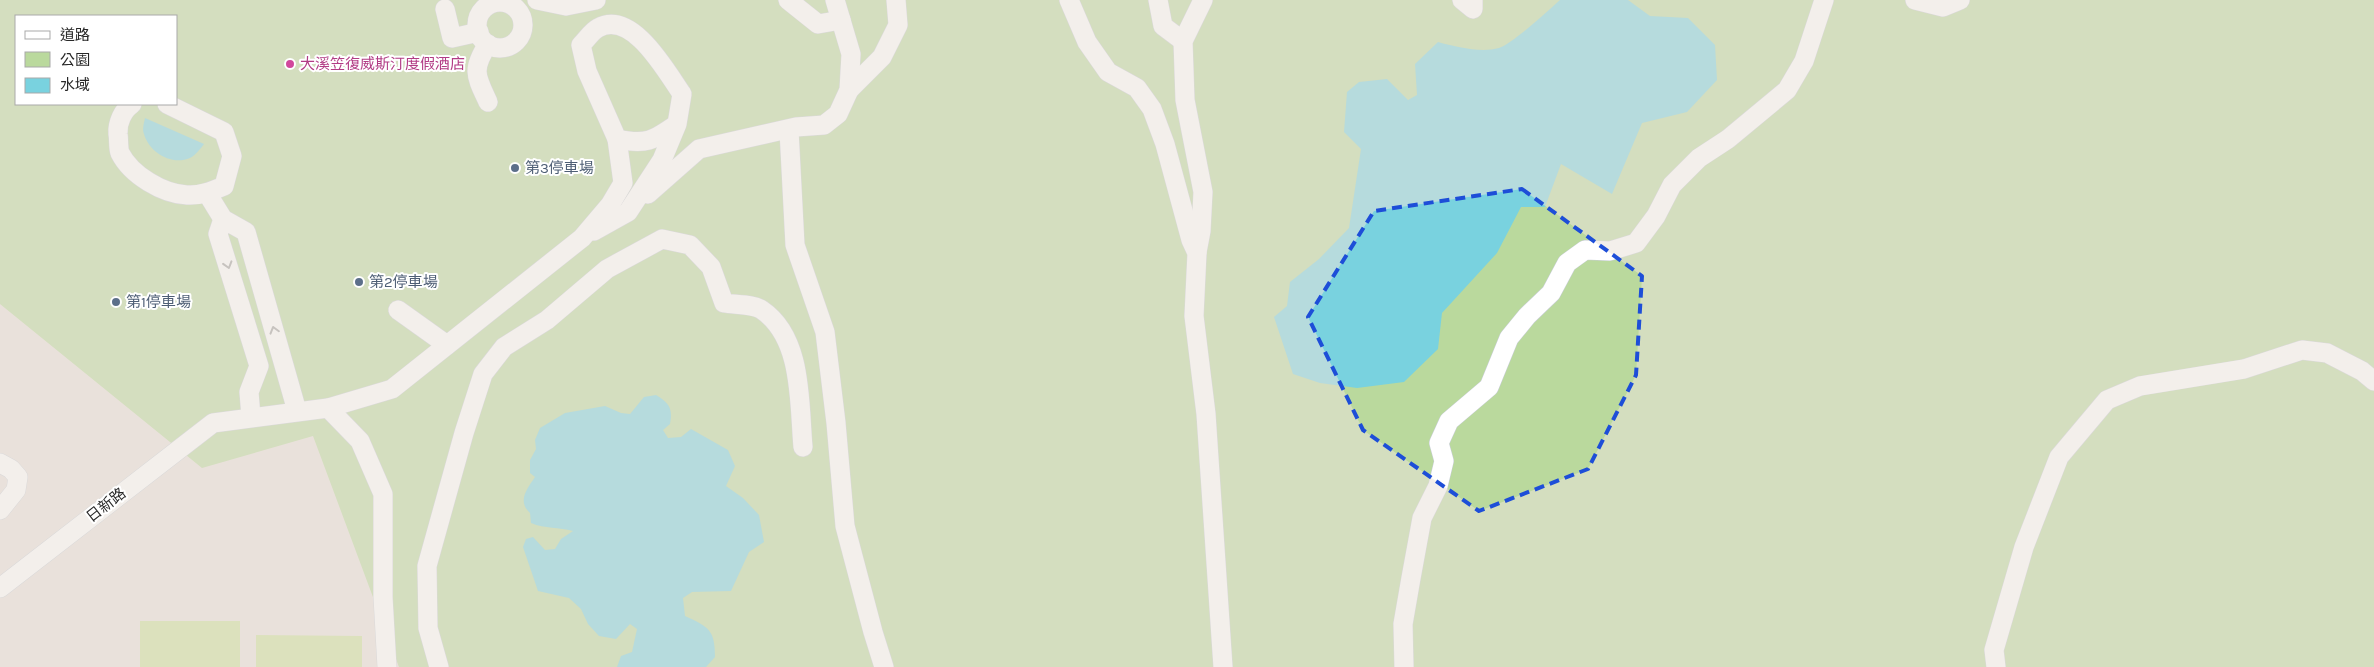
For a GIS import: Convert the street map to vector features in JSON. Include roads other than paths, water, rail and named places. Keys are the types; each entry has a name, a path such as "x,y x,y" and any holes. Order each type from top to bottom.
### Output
{"street":[{"path":"537,0 566,6 596,0"},
{"path":"788,0 818,24 841,20"},
{"path":"282,359 267,358 259,366 249,392 252,417 328,408 392,388 582,238 628,212 699,149 824,124 838,114 849,90 852,54 835,0"},
{"path":"849,90 882,57 898,25 896,0"},
{"path":"1068,0 1087,42 1108,72 1137,88 1152,109 1165,144 1190,240 1197,253"},
{"path":"1158,0 1163,26 1183,41"},
{"path":"1203,0 1183,41 1185,100 1203,192 1201,231 1197,253 1194,316 1206,414 1222,667"},
{"path":"1462,0 1473,9 1472,0"},
{"path":"1404,667 1403,624 1411,578 1422,518 1438,486 1444,461 1439,443 1449,421 1490,387 1509,338 1527,316 1551,294 1567,263 1585,250 1610,252 1636,243 1656,216 1672,185 1699,158 1728,140 1787,90 1804,60 1824,0"},
{"path":"1915,0 1943,7 1960,0"},
{"path":"445,9 452,38 483,38 503,48 510,46 521,35 523,20 520,13 514,3 502,2 488,6 479,17 483,38 476,70 488,102"},
{"path":"582,238 610,205 623,183 617,138 587,71 581,45 598,28 619,25 641,37 682,94 677,124 662,160 628,212"},
{"path":"131,105 118,126 120,152 136,173 161,188 186,195 207,193 224,186 232,156 224,132 168,105"},
{"path":"617,138 638,143 656,139 677,124"},
{"path":"789,130 795,244 825,332 836,423 845,526 884,667"},
{"path":"207,193 223,218 246,232 297,411"},
{"path":"223,218 218,234 259,366"},
{"path":"439,667 428,628 426,566 483,374 504,347 547,320 607,269 662,238 690,245 710,267 724,303 761,309 782,331 796,366 803,446"},
{"path":"398,310 447,345"},
{"path":"1996,667 1994,650 2024,547 2059,457 2106,400 2140,386 2244,369 2302,350 2327,353 2362,371 2374,381"},
{"path":"328,408 360,441 383,494 387,667"},
{"name":"日新路","path":"0,588 213,423 252,417"},
{"path":"0,463 11,468 18,476 16,490 1,506"}],"water":[{"path":"1560,0 1628,0 1650,16 1688,18 1715,45 1717,80 1687,112 1642,123 1612,194 1561,164 1545,207 1521,207 1497,253 1442,313 1438,349 1404,382 1357,388 1320,383 1293,374 1274,317 1287,306 1290,282 1319,259 1349,228 1361,149 1344,132 1347,92 1359,82 1387,79 1408,100 1417,95 1415,64 1438,42 1477,50 1499,48 1521,34"},
{"path":"145,118 204,144 190,158 183,160 168,159 156,152 147,141 143,130"},
{"path":"656,395 669,406 671,414 670,424 663,430 668,438 681,437 691,429 728,450 735,466 726,486 743,498 759,515 764,542 749,552 731,591 692,592 683,598 685,616 700,623 709,630 714,641 715,657 706,667 617,667 621,656 632,652 637,629 630,624 616,639 599,636 588,624 581,609 569,598 538,591 523,547 526,539 533,537 545,550 555,549 561,539 573,531 531,523 530,513 524,504 525,495 535,477 530,473 530,460 536,449 535,440 540,428 565,413 605,406 621,413 630,414 644,397"}],"place":[{"name":"大溪笠復威斯汀度假酒店","path":"290,64"},
{"name":"第3停車場","path":"515,168"},
{"name":"第2停車場","path":"359,282"},
{"name":"第1停車場","path":"116,302"}]}
